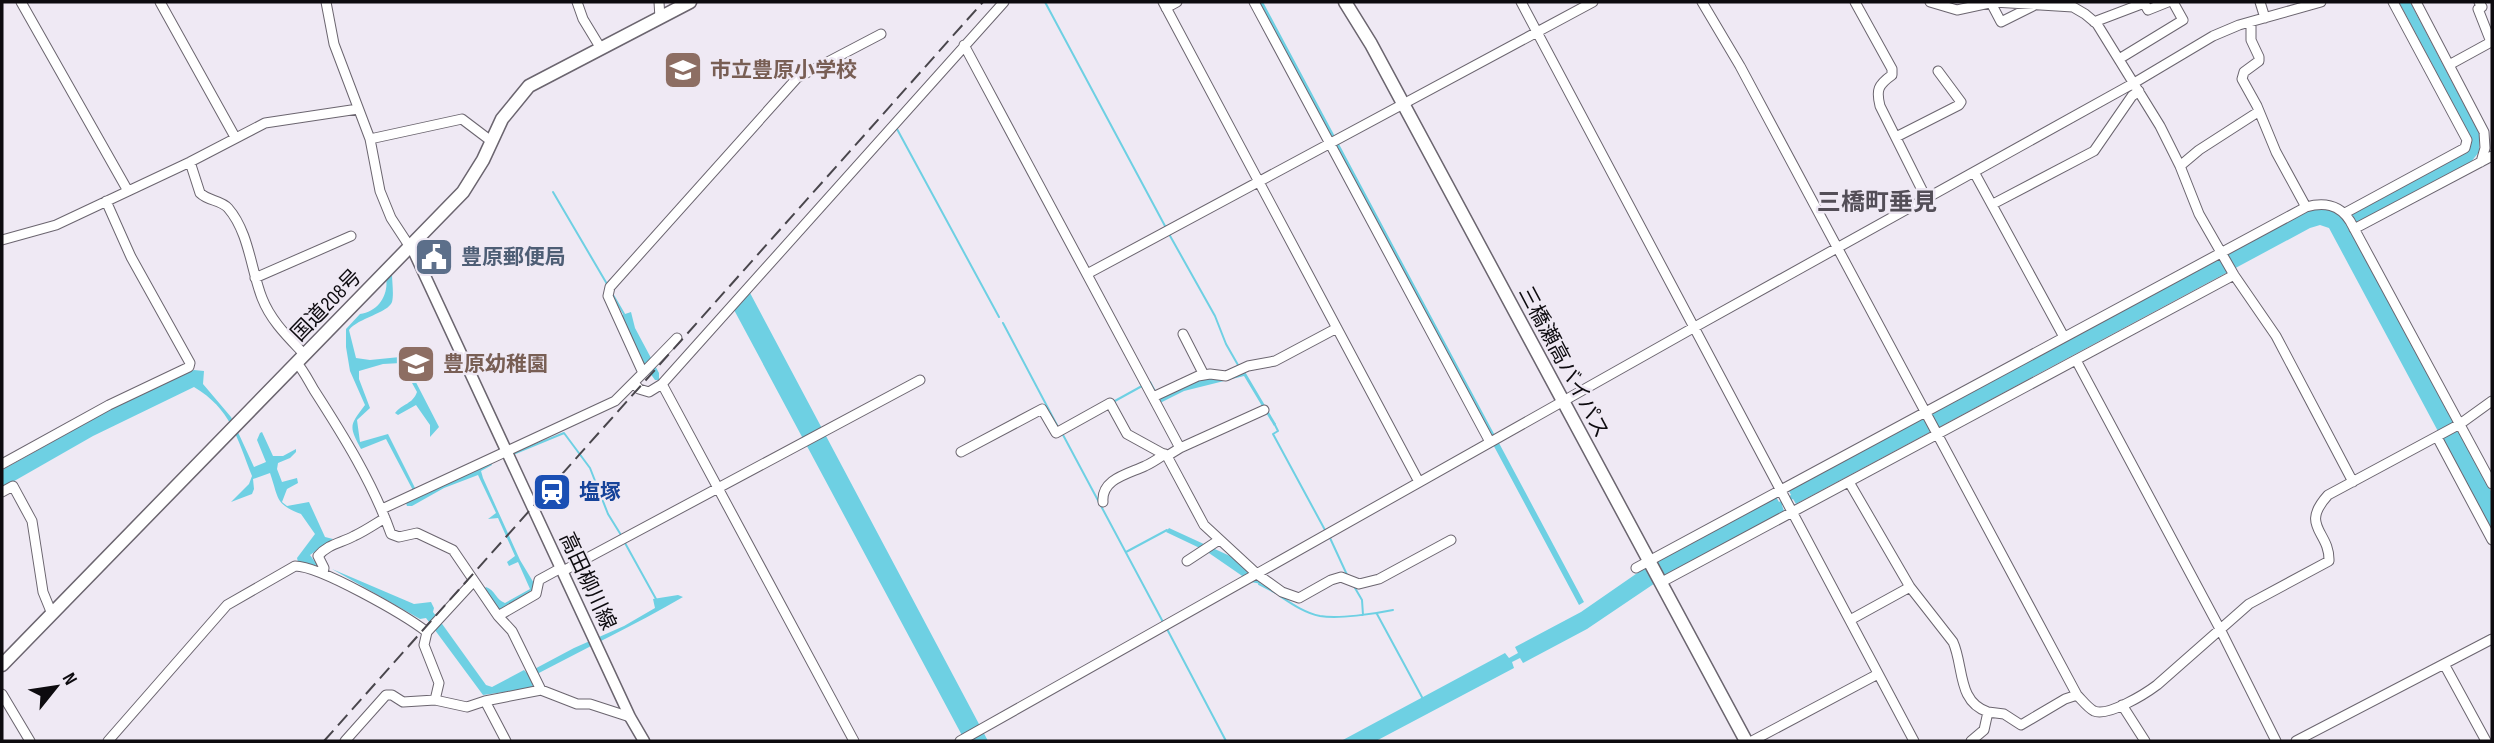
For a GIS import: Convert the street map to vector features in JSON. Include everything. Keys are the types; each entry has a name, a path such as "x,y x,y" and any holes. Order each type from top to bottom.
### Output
{"highway":[{"name":"国道208号","path":"2,665 463,191 483,160 502,119 529,86 690,2"},
{"name":"三橋瀬高バイパス","path":"1344,2 1644,564 1658,583 1746,741"},
{"name":"三橋瀬高バイパス","path":"1658,583 1739,741"}],"main road":[{"name":"高田柳川線","path":"410,247 630,717 644,741"}],"street":[{"path":"21,2 128,191"},
{"path":"160,2 235,137"},
{"path":"326,2 334,44 370,139 385,204 410,247"},
{"path":"577,2 594,50"},
{"path":"659,2 660,18"},
{"path":"634,383 639,389 649,392 662,384 1004,2"},
{"path":"1177,2 1164,5 1419,482"},
{"path":"1254,2 1329,145 1494,441"},
{"path":"1521,2 1914,741"},
{"path":"1087,274 1593,2"},
{"path":"1702,2 1740,66 2077,695 2093,711 2100,712 2141,696 2249,604 2329,561 2328,551 2315,523 2315,511 2328,495 2458,426 2492,401"},
{"path":"1855,2 1892,69 1892,75 1880,83 1877,92 1880,106 1926,198"},
{"path":"1930,2 1957,10 1992,2 2073,7 2094,22 2136,87 2179,166 2199,214 2232,273 2276,335 2353,482"},
{"path":"1992,2 2001,22 2037,4"},
{"path":"2260,2 2265,18"},
{"path":"961,740 1926,198 2136,87 2213,36 2321,2"},
{"path":"2345,213 2465,148 2467,140 2393,2"},
{"path":"2416,2 2484,132 2485,148 2481,162"},
{"path":"2449,65 2491,42 2478,9 2482,7 2479,2"},
{"path":"2094,22 2144,3 2148,9 2175,3 2183,20 2119,59"},
{"path":"2251,22 2251,40 2259,61 2241,75 2276,152 2306,207"},
{"path":"643,373 608,296 610,287 797,78 881,34"},
{"path":"964,46 1180,448"},
{"path":"1896,137 1961,102 1938,71"},
{"path":"1993,204 2094,152 2136,87"},
{"path":"2,240 56,225 190,162 265,123 358,109"},
{"path":"2179,166 2258,112"},
{"path":"370,139 462,118 491,141"},
{"path":"2354,229 2492,156"},
{"path":"190,162 203,196 225,205 230,210 243,234 265,307 300,358 303,370 328,410 394,537 417,533 453,550 473,582 512,631 541,690"},
{"path":"1974,172 2064,337"},
{"path":"2,464 109,405 189,367 190,363 131,257 106,201"},
{"path":"1658,583 1790,509 1849,482 1931,423 2064,337 2222,255 2306,207 2326,204 2345,213 2458,426 2492,484"},
{"path":"255,278 351,236"},
{"path":"1644,564 1781,492 2076,360 2232,273"},
{"path":"1153,397 1204,375 1226,376 1248,366 1275,361 1337,328"},
{"path":"1183,334 1204,375"},
{"path":"323,573 324,568 318,556 332,544 358,534 384,514 615,401 677,338"},
{"path":"2076,360 2277,741"},
{"path":"498,616 536,594 539,580 805,443 920,380"},
{"path":"662,384 854,741"},
{"path":"961,452 1042,409 1056,433 1110,403 1127,434 1166,455 1203,525 1257,574 1282,592 1298,598 1340,577 1359,584 1379,579 1451,540"},
{"path":"1103,502 1102,495 1109,484 1130,471 1264,410"},
{"path":"2440,436 2492,540"},
{"path":"1849,482 1910,587 1958,651 1966,695 1983,710 2004,714 2021,725 2065,699 2077,695"},
{"path":"2,492 13,486 32,521 43,592 52,614"},
{"path":"1187,561 1219,540"},
{"path":"108,741 227,605 295,566 323,573 427,632"},
{"path":"435,700 439,683 424,645 427,632 473,582"},
{"path":"1850,620 1910,587"},
{"path":"2296,741 2492,639"},
{"path":"2444,664 2486,741"},
{"path":"1752,741 1878,674"},
{"path":"345,741 386,695 403,702 435,700 467,708 485,701 541,690 577,704 590,704 630,717"},
{"path":"2,694 30,741"},
{"path":"485,701 506,741"},
{"path":"2122,705 2145,741"},
{"path":"1971,741 1984,730 1988,712"}],"water":[{"path":"1256,2 1263,2 1584,602 1579,605"},
{"path":"2399,2 2410,2 2480,135 2479,152 2471,162 2358,223 2352,217 2353,213 2467,150 2433,66"},
{"path":"2324,207 2334,211 2348,223 2492,493 2492,532 2329,228 2320,225 1796,504 1793,499 1782,505 1784,511 1667,575 1587,629 1523,663 1520,658 1512,662 1514,668 1376,741 1341,741 1505,653 1509,658 1518,653 1515,647 1581,612 1659,558 1775,495 1779,502 1791,495 1788,489 2307,211"},
{"path":"392,273 393,299 389,306 349,330 356,358 370,360 400,357 405,361 439,427 430,437 430,425 416,405 398,415 395,413 413,399 417,392 401,363 383,364 359,371 359,379 370,408 357,420 360,442 388,434 419,496 491,462 492,465 481,471 483,478 520,560 535,585 534,591 499,612 483,590 486,587 505,603 530,589 518,562 509,566 507,562 515,556 498,518 488,519 496,513 478,475 407,506 406,503 417,498 386,439 361,449 354,435 352,426 365,405 350,371 346,329 360,314 372,310 381,302 386,291 386,278"},
{"path":"749,291 988,741 965,741 733,308"},
{"path":"631,312 635,328 659,373 659,380 655,380 642,362 622,315"},
{"path":"194,370 204,371 203,384 231,417 254,467 266,462 257,440 262,432 273,456 283,456 296,449 290,458 278,463 277,469 282,482 297,478 298,483 287,489 282,502 287,506 309,502 325,537 333,539 310,555 318,566 298,562 297,558 315,534 301,514 286,507 279,500 270,473 253,479 252,494 231,502 249,484 252,476 225,415 194,387 93,436 2,488 2,470 129,399"},
{"path":"1244,370 1276,424 1274,426 1244,376 1184,391 1160,403 1157,398 1194,380"},
{"path":"1169,528 1230,556 1261,584 1251,582 1206,551 1166,532"},
{"path":"332,569 414,604 431,602 433,612 486,685 492,687 624,626 655,608 653,599 678,595 683,597 537,674 531,681 534,688 483,695 426,618 420,619"}],"waterway":[{"path":"1045,2 1165,226"},
{"path":"897,129 999,317"},
{"path":"553,192 607,284"},
{"path":"1169,234 1215,316 1238,365"},
{"path":"613,295 624,314"},
{"path":"1003,323 1058,427"},
{"path":"1150,382 1156,393"},
{"path":"1113,402 1142,386"},
{"path":"1274,423 1278,431 1273,434 1325,530"},
{"path":"513,454 564,433 590,468 608,514 621,535"},
{"path":"1062,433 1163,622"},
{"path":"1126,552 1167,530"},
{"path":"1330,538 1348,577"},
{"path":"625,543 656,599"},
{"path":"1259,584 1276,593"},
{"path":"1355,588 1362,600 1363,615"},
{"path":"1280,596 1304,610 1328,617 1393,610"},
{"path":"1377,614 1423,699"},
{"path":"1167,629 1226,741"}],"railway":[{"path":"324,741 983,2"}],"place":[{"name":"市立豊原小学校","path":"683,70"},
{"name":"豊原郵便局","path":"434,257"},
{"name":"豊原幼稚園","path":"416,364"},
{"name":"塩塚","path":"552,492"}],"district":[{"name":"三橋町垂見","path":"1877,202"}]}
